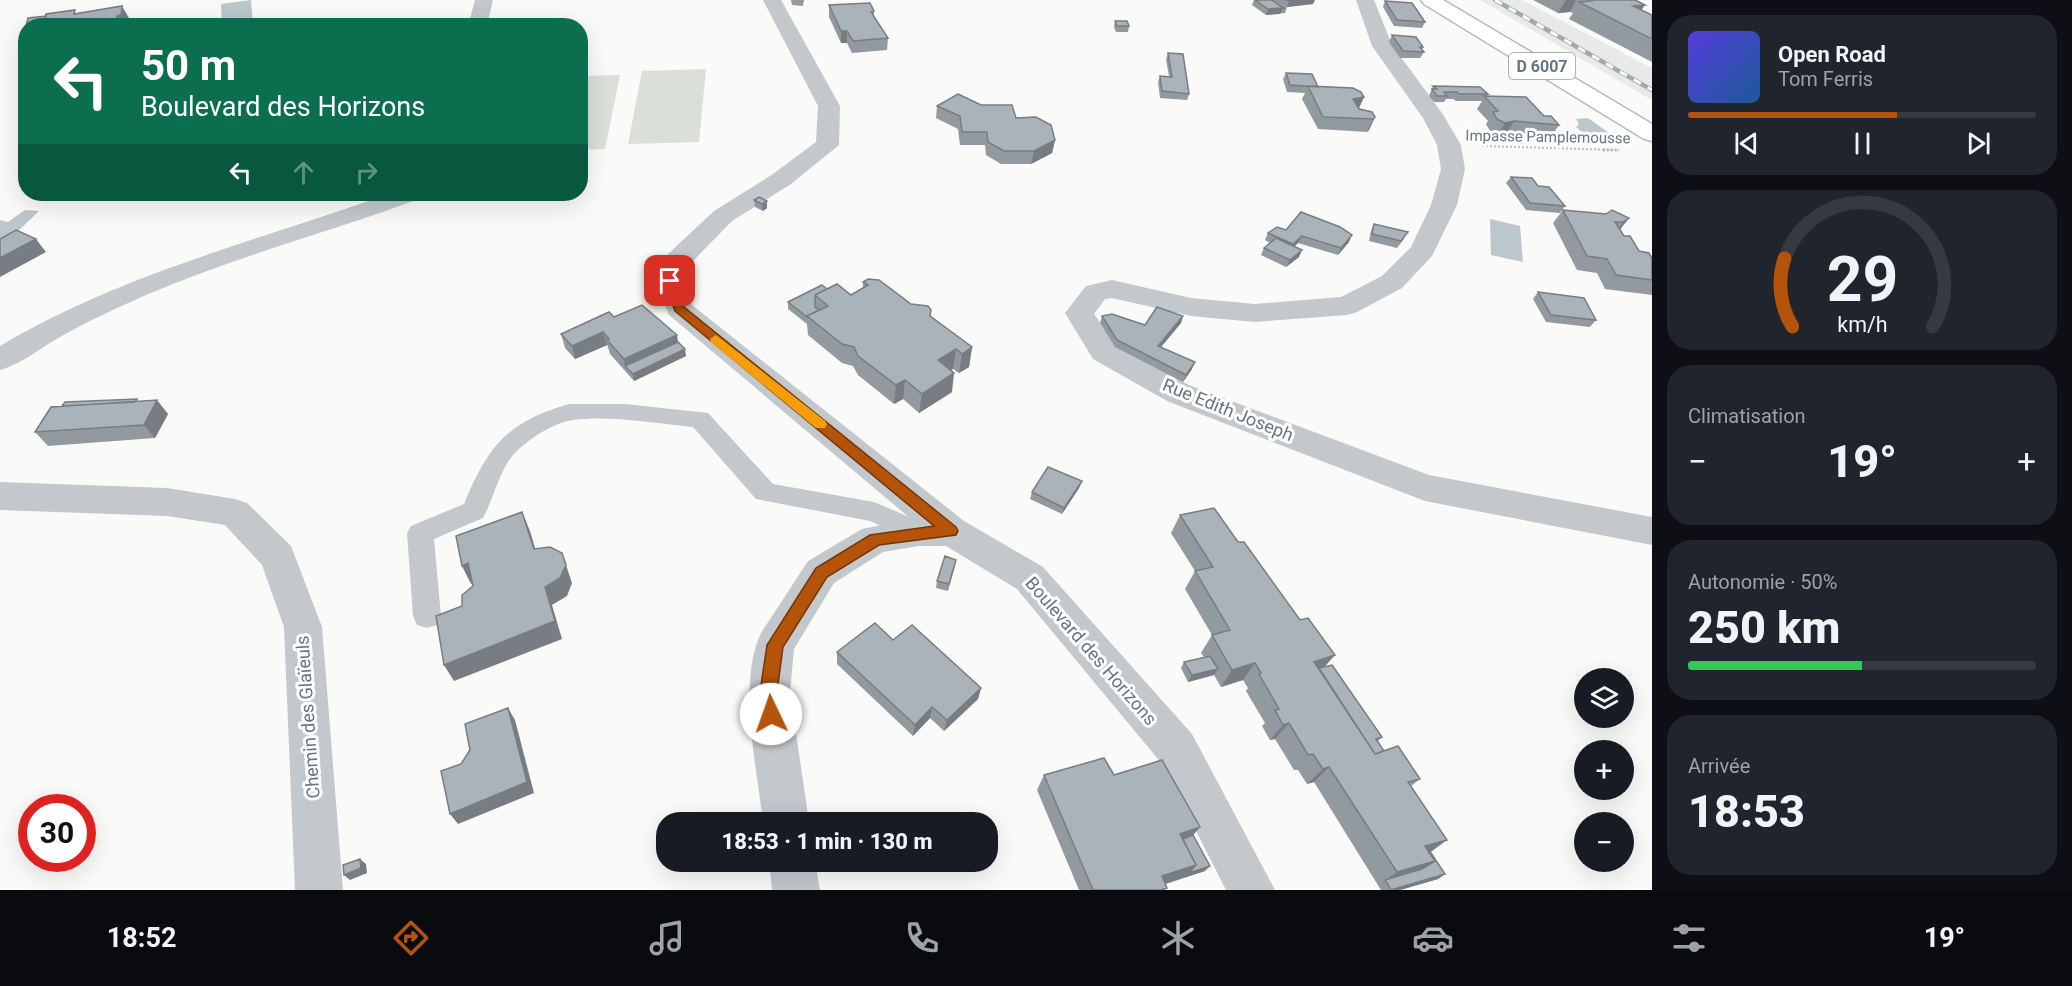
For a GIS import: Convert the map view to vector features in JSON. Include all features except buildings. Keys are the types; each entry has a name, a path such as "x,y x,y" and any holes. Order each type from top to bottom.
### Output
{"main road":[{"name":"D 6007","path":"1430,0 1652,134"},
{"name":"D 6007","path":"1444,0 1652,124"}],"street":[{"path":"479,18 484,0"},
{"name":"Boulevard des Horizons","path":"772,0 829,105 827,145 782,179 723,216 677,261 670,281 679,309 935,532 1030,578 1177,749 1251,890"},
{"name":"Rue Edith Joseph","path":"1365,0 1382,46 1434,118 1449,145 1453,169 1444,205 1423,250 1392,282 1347,306 1255,313 1191,307 1112,289 1096,292 1079,313 1104,352 1178,393 1413,484 1652,531"},
{"path":"0,360 30,339 118,296 392,201"},
{"name":"Chemin des Glaïeuls","path":"0,496 167,502 235,513 278,557 303,627 319,890"},
{"path":"785,812 769,692 775,645 821,572 875,539 935,532"},
{"path":"794,872 796,890"}],"lane":[{"path":"427,616 420,533 474,511 488,476 505,449 531,427 569,412 625,412 700,419 765,492 874,512 935,532"}],"path":[{"name":"Impasse Pamplemousse","path":"1449,145 1624,150"}],"shaded area":[{"path":"251,0 252,18 222,18 221,4"},
{"path":"1480,0 1522,0 1652,68 1652,100"},
{"path":"706,69 699,142 628,144 642,71"},
{"path":"620,75 605,149 588,150 588,76"},
{"path":"1588,118 1609,133 1606,136 1587,136 1576,127 1579,124 1576,119"},
{"path":"25,210 39,211 14,235 0,242 0,220 8,222"},
{"path":"1490,219 1520,226 1523,262 1491,255"}],"railway":[{"path":"1495,0 1652,90"}],"slow traffic":[{"path":"716,339 820,424"}],"route":[{"path":"670,281 679,309 951,531 919,532 875,539 821,572 775,645 769,692 771,714"}]}
